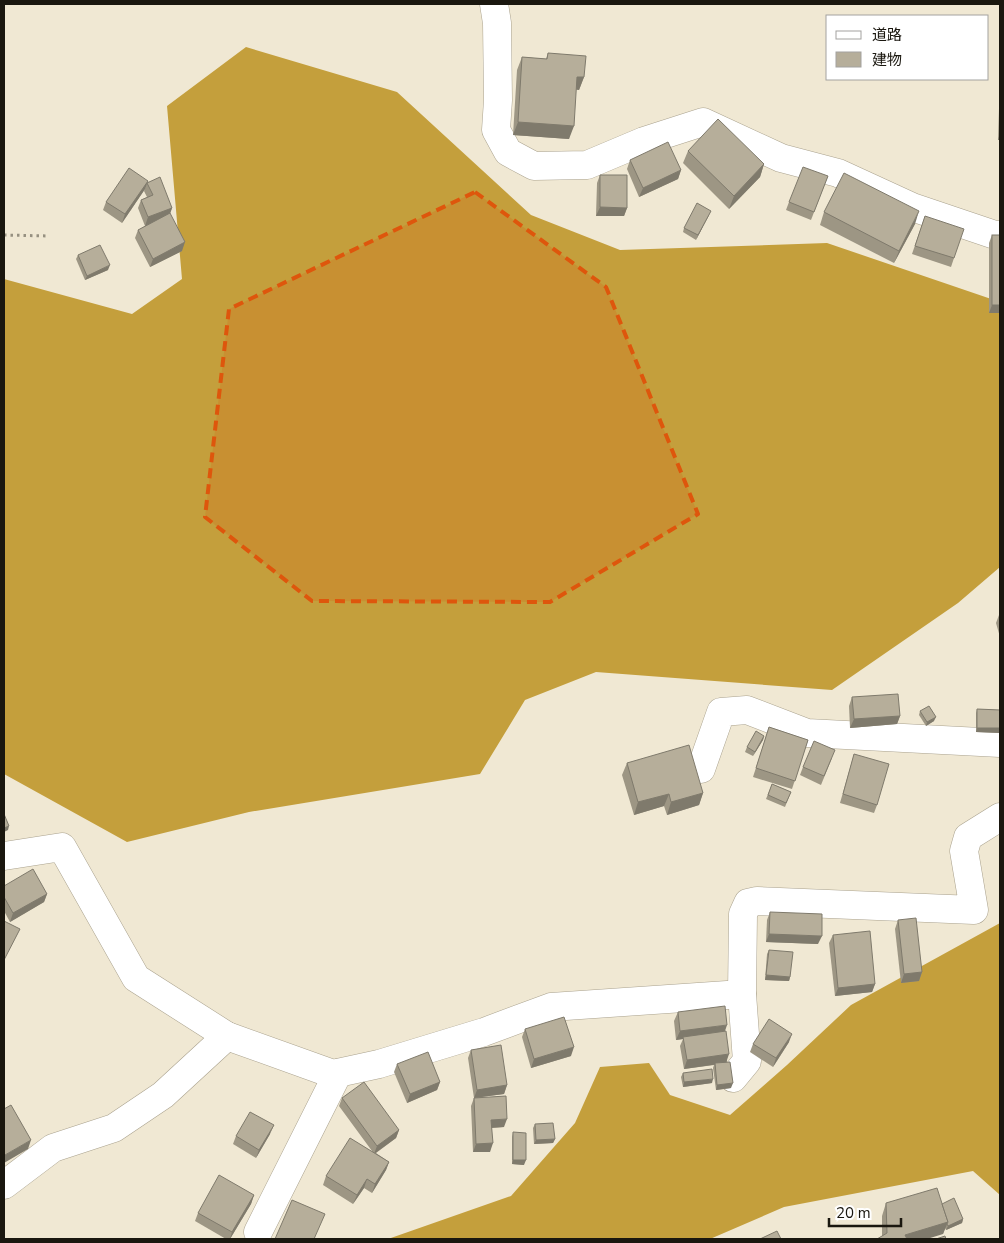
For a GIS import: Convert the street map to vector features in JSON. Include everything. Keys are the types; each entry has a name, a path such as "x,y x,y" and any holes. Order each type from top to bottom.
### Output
{"street":[{"path":"494,4 497,23 498,100 496,130 508,152 534,166 587,165 644,141 703,122 781,158 838,174 912,207 995,235 1000,235"},
{"path":"701,770 721,712 747,710 807,733 1000,743"},
{"path":"733,1078 747,1062 742,994 743,914 748,903 757,901 974,910 964,851 968,837 1000,817"},
{"path":"4,856 62,847 136,978 227,1036 333,1074 379,1064 484,1032 551,1007 742,994"},
{"path":"4,1185 53,1148 114,1128 163,1095 227,1036"},
{"path":"258,1232 338,1073"}],"path":[{"path":"4,235 49,236"}],"highlighted area":[{"path":"475,192 606,287 698,514 550,602 312,601 205,517 229,309"}],"shaded area":[{"path":"246,47 397,92 531,215 620,250 827,243 1000,302 1000,567 958,603 832,690 596,672 525,700 480,774 249,812 127,842 4,774 4,279 132,314 182,279 167,106"},
{"path":"1000,923 1000,1195 973,1171 784,1207 710,1239 388,1239 511,1196 575,1123 600,1067 649,1063 670,1095 730,1115 851,1005"}],"building":[{"path":"548,53 586,56 584,77 577,77 574,126 518,122 522,57 547,59"},
{"path":"718,119 764,164 734,196 688,151"},
{"path":"668,142 681,170 643,188 630,160"},
{"path":"803,167 828,176 814,212 789,202"},
{"path":"129,168 148,181 125,214 106,202"},
{"path":"844,173 919,211 899,251 824,212"},
{"path":"600,175 627,175 627,208 600,207"},
{"path":"160,177 172,208 148,217 141,200 153,195 147,183"},
{"path":"697,203 711,211 698,235 684,228"},
{"path":"170,213 185,242 153,259 138,230"},
{"path":"925,216 964,229 954,258 915,246"},
{"path":"992,235 1000,235 1000,305 992,305"},
{"path":"100,245 110,265 87,276 78,255"},
{"path":"898,694 900,716 854,719 852,697"},
{"path":"929,706 936,717 927,722 920,711"},
{"path":"977,709 1000,710 1000,728 977,728"},
{"path":"769,727 808,740 795,781 756,768"},
{"path":"756,731 764,736 755,752 747,747"},
{"path":"814,741 835,750 824,776 803,767"},
{"path":"689,745 703,793 671,802 669,794 638,802 627,763"},
{"path":"854,754 889,764 877,805 843,794"},
{"path":"772,784 791,792 786,803 768,795"},
{"path":"4,814 9,826 4,828"},
{"path":"33,869 47,894 13,913 4,897 4,886"},
{"path":"770,912 822,914 822,936 769,934"},
{"path":"916,918 922,972 904,974 898,920"},
{"path":"4,921 20,929 4,960"},
{"path":"870,931 875,984 838,988 833,935"},
{"path":"769,950 793,952 790,977 766,975"},
{"path":"725,1006 727,1025 680,1031 678,1012"},
{"path":"564,1017 574,1047 534,1059 525,1029"},
{"path":"769,1019 792,1034 776,1058 753,1044"},
{"path":"726,1031 729,1054 687,1060 683,1037"},
{"path":"501,1045 507,1085 477,1090 471,1050"},
{"path":"428,1052 440,1082 410,1094 397,1064"},
{"path":"730,1062 733,1083 717,1085 715,1063"},
{"path":"712,1069 713,1079 684,1082 683,1073"},
{"path":"364,1082 399,1130 377,1146 342,1098"},
{"path":"506,1096 507,1119 491,1120 493,1143 476,1144 474,1098"},
{"path":"11,1105 31,1140 5,1155 4,1109"},
{"path":"250,1112 274,1125 259,1150 236,1136"},
{"path":"553,1123 555,1139 536,1140 535,1124"},
{"path":"513,1132 526,1133 526,1160 513,1160"},
{"path":"350,1138 389,1162 375,1184 367,1179 357,1195 326,1176"},
{"path":"219,1175 254,1195 232,1232 198,1213"},
{"path":"937,1188 948,1222 905,1235 907,1239 877,1239 887,1233 886,1203"},
{"path":"954,1198 963,1219 948,1226 942,1204"},
{"path":"292,1200 325,1214 314,1239 275,1239"},
{"path":"777,1231 781,1239 760,1239"}]}
